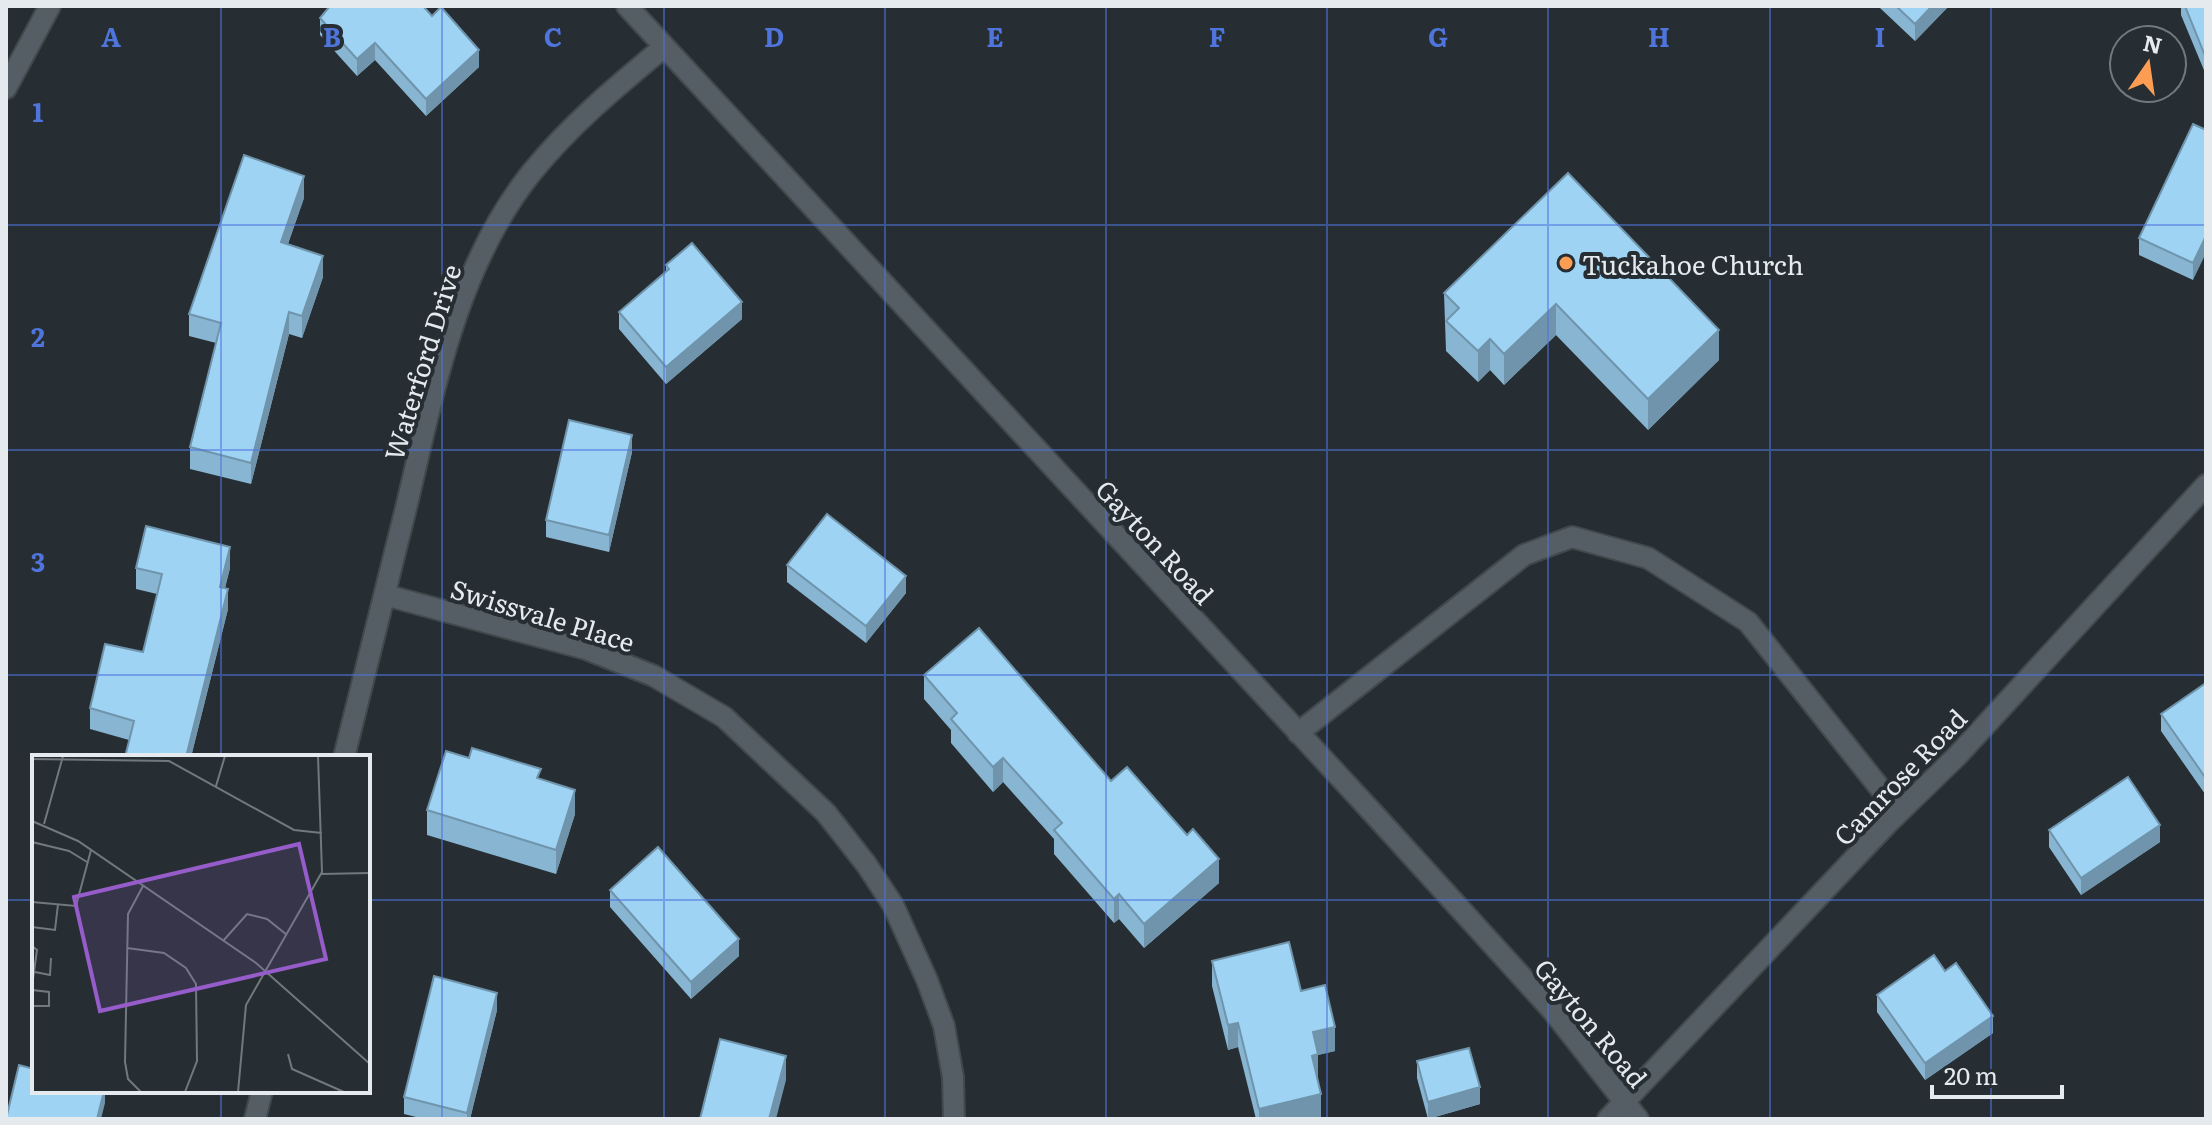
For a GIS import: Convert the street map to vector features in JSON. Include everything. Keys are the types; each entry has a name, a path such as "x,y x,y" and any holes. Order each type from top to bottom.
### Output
{"street":[{"path":"6,88 50,6"},
{"name":"Gayton Road","path":"627,6 1552,1010 1638,1119"},
{"name":"Waterford Drive","path":"345,755 433,396 468,283 488,240 531,173 588,110 664,47"},
{"name":"Camrose Road","path":"1608,1119 1899,812 1957,756 2206,485"},
{"path":"1298,733 1524,555 1572,537 1648,558 1748,622 1899,812"},
{"name":"Swissvale Place","path":"385,595 586,649 654,676 724,717 826,813 893,905 944,1026 953,1077 954,1119"},
{"path":"255,1119 262,1093"}],"building":[{"path":"330,6 423,6 432,16 441,7 479,50 426,99 375,43 357,59 320,18"},
{"path":"1896,6 1932,6 1915,24"},
{"path":"2185,6 2206,6 2206,58"},
{"path":"2193,124 2206,130 2206,236 2193,263 2139,238"},
{"path":"244,155 304,176 281,242 323,256 302,316 289,312 251,463 190,447 221,323 189,314"},
{"name":"Tuckahoe Church","path":"1568,173 1719,330 1648,399 1556,304 1504,354 1490,339 1478,351 1446,321 1459,308 1444,293"},
{"path":"692,243 742,302 666,367 619,312 669,269 666,265"},
{"path":"569,420 632,435 609,535 546,520"},
{"path":"827,514 906,576 866,626 787,565"},
{"path":"146,526 230,547 220,587 228,589 186,755 126,755 134,721 90,708 105,644 143,652 162,574 136,568"},
{"path":"979,628 1111,781 1127,767 1187,835 1193,829 1219,859 1144,924 1119,894 1114,899 1054,830 1062,823 1003,758 993,767 951,719 957,713 924,675"},
{"path":"2206,683 2206,777 2205,777 2161,714"},
{"path":"472,748 541,769 537,778 575,790 556,850 427,810 446,751 469,758"},
{"path":"2128,777 2160,825 2081,878 2049,830"},
{"path":"658,847 739,939 691,982 610,890"},
{"path":"1289,942 1301,991 1325,985 1335,1027 1313,1032 1318,1054 1312,1056 1321,1094 1259,1109 1238,1023 1228,1025 1212,961"},
{"path":"1934,955 1945,971 1956,963 1993,1016 1925,1063 1877,995"},
{"path":"434,976 497,993 467,1113 404,1097"},
{"path":"720,1039 786,1056 769,1119 700,1119"},
{"path":"1469,1048 1480,1087 1428,1102 1417,1061"},
{"path":"19,1065 32,1068 32,1093 104,1093 97,1119 6,1119"}],"place":[{"name":"Tuckahoe Church","path":"1566,263"}]}
